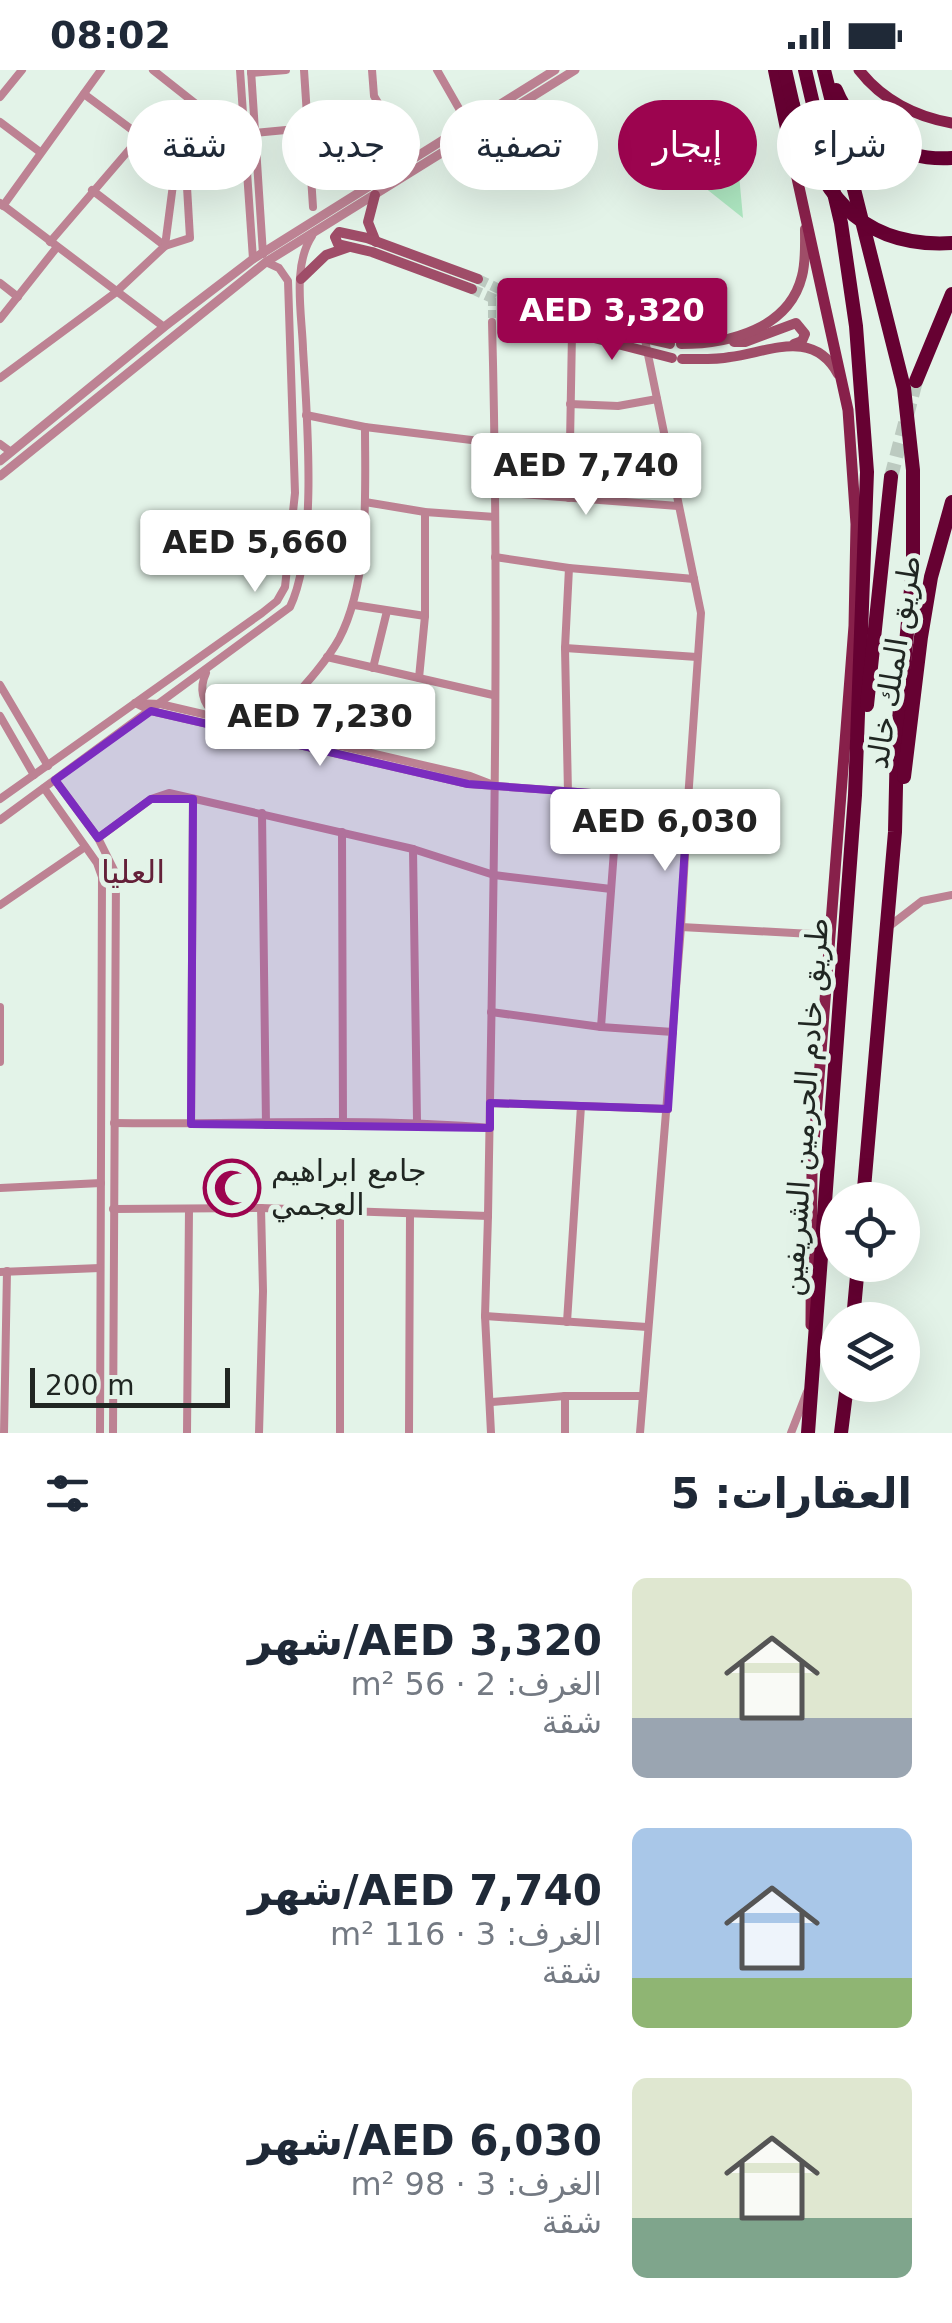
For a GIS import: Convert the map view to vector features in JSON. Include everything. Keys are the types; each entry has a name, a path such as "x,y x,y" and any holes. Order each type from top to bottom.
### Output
{"highway":[{"path":"772,70 779,100"},
{"path":"785,70 813,165 832,194 850,211 893,236 926,243 952,243"},
{"name":"طريق خادم الحرمين الشريفين","path":"805,70 841,223 862,383 867,472 855,795 808,1433"},
{"path":"826,70 841,103 867,132 901,152 952,158"},
{"path":"826,70 904,388 913,470 913,567 897,742 895,832 865,1182"},
{"path":"916,382 952,294"},
{"path":"855,795 874,655 891,478"},
{"name":"طريق الملك خالد","path":"895,832 923,622 952,502"},
{"path":"844,1433 847,1402"}],"main road":[{"path":"860,70 889,99 912,112 952,123"},
{"path":"799,190 842,381 852,445 854,626 812,1168 809,1283 814,1374"},
{"path":"375,195 368,222 376,242"},
{"path":"714,342 768,324 791,301 804,268 805,218"},
{"path":"336,234 353,234 376,242 475,284 338,244 336,234"},
{"path":"301,279 326,255 350,247"},
{"path":"567,327 646,346 677,358 728,358 804,338 802,327 796,323 745,342 646,346"},
{"path":"792,344 816,350 827,358 842,381"}],"street":[{"path":"0,97 22,70"},
{"path":"101,70 1,204 164,327"},
{"path":"153,70 191,100"},
{"path":"240,70 242,100"},
{"path":"252,100 251,71 286,70"},
{"path":"304,70 306,100"},
{"path":"372,70 376,100"},
{"path":"437,70 454,100"},
{"path":"506,100 555,70"},
{"path":"0,476 261,259 314,234 575,70"},
{"path":"84,94 127,126"},
{"path":"0,122 40,152"},
{"path":"0,319 92,190 127,151"},
{"path":"92,190 165,246"},
{"path":"165,246 172,190"},
{"path":"0,378 115,292 165,246 190,238 187,190"},
{"path":"251,190 261,259"},
{"path":"257,190 261,259"},
{"path":"312,190 313,208"},
{"path":"0,461 164,327 366,190"},
{"path":"0,820 290,607 303,565 306,415 301,279 305,246 314,234"},
{"path":"0,798 277,601 285,587 294,493 288,281 279,268 261,259"},
{"path":"0,283 18,297"},
{"path":"492,322 496,786 485,1316 492,1433"},
{"path":"567,327 569,498"},
{"path":"640,1433 682,926 701,613 646,346"},
{"path":"570,404 618,406 656,399"},
{"path":"292,414 496,443"},
{"path":"266,729 327,656 354,606 365,502 365,427"},
{"path":"0,444 10,452"},
{"path":"496,492 678,506"},
{"path":"365,502 425,512 495,517"},
{"path":"420,678 425,616 425,512"},
{"path":"495,557 694,579"},
{"path":"568,793 565,648 569,568"},
{"path":"354,606 425,616"},
{"path":"373,668 388,610"},
{"path":"565,648 697,658"},
{"path":"327,656 493,696"},
{"path":"210,668 201,685 204,701 211,712 223,718"},
{"path":"0,684 48,766"},
{"path":"136,703 160,704 223,718 470,776 496,786"},
{"path":"136,703 150,711 468,784 688,800"},
{"path":"0,716 34,775"},
{"path":"55,780 98,838 116,874 113,1433"},
{"path":"44,788 102,877 100,1433"},
{"path":"98,838 151,799 169,794 413,849 494,875 611,890"},
{"path":"601,1027 618,796"},
{"path":"191,1124 193,799"},
{"path":"262,813 266,1125"},
{"path":"342,832 343,1124"},
{"path":"0,905 85,848"},
{"path":"413,849 418,1121"},
{"path":"887,928 922,902 952,895"},
{"path":"682,926 830,935"},
{"path":"0,1007 0,1062"},
{"path":"492,1012 673,1032"},
{"path":"490,1104 668,1110"},
{"path":"566,1322 581,1106"},
{"path":"114,1123 418,1121 490,1128"},
{"path":"0,1188 101,1183"},
{"path":"113,1209 261,1208 488,1216"},
{"path":"259,1433 261,1208"},
{"path":"187,1433 189,1209"},
{"path":"340,1212 340,1433"},
{"path":"409,1433 410,1214"},
{"path":"4,1433 4,1271 100,1268"},
{"path":"485,1316 647,1328"},
{"path":"791,1433 814,1374"},
{"path":"492,1402 565,1396 642,1396"},
{"path":"565,1396 565,1433"}],"highlighted area":[{"path":"151,711 468,784 688,800 668,1109 490,1103 490,1128 191,1124 193,799 151,799 98,838 55,780"}],"green space":[{"path":"708,190 740,190 743,218"}],"tunnel":[{"path":"478,279 565,320"},
{"path":"472,289 563,330"},
{"path":"492,298 492,322"},
{"path":"891,477 916,381"}],"place":[{"name":"جامع ابراهيم العجمي","path":"232,1188"}],"district":[{"name":"العليا","path":"133,872"}]}
